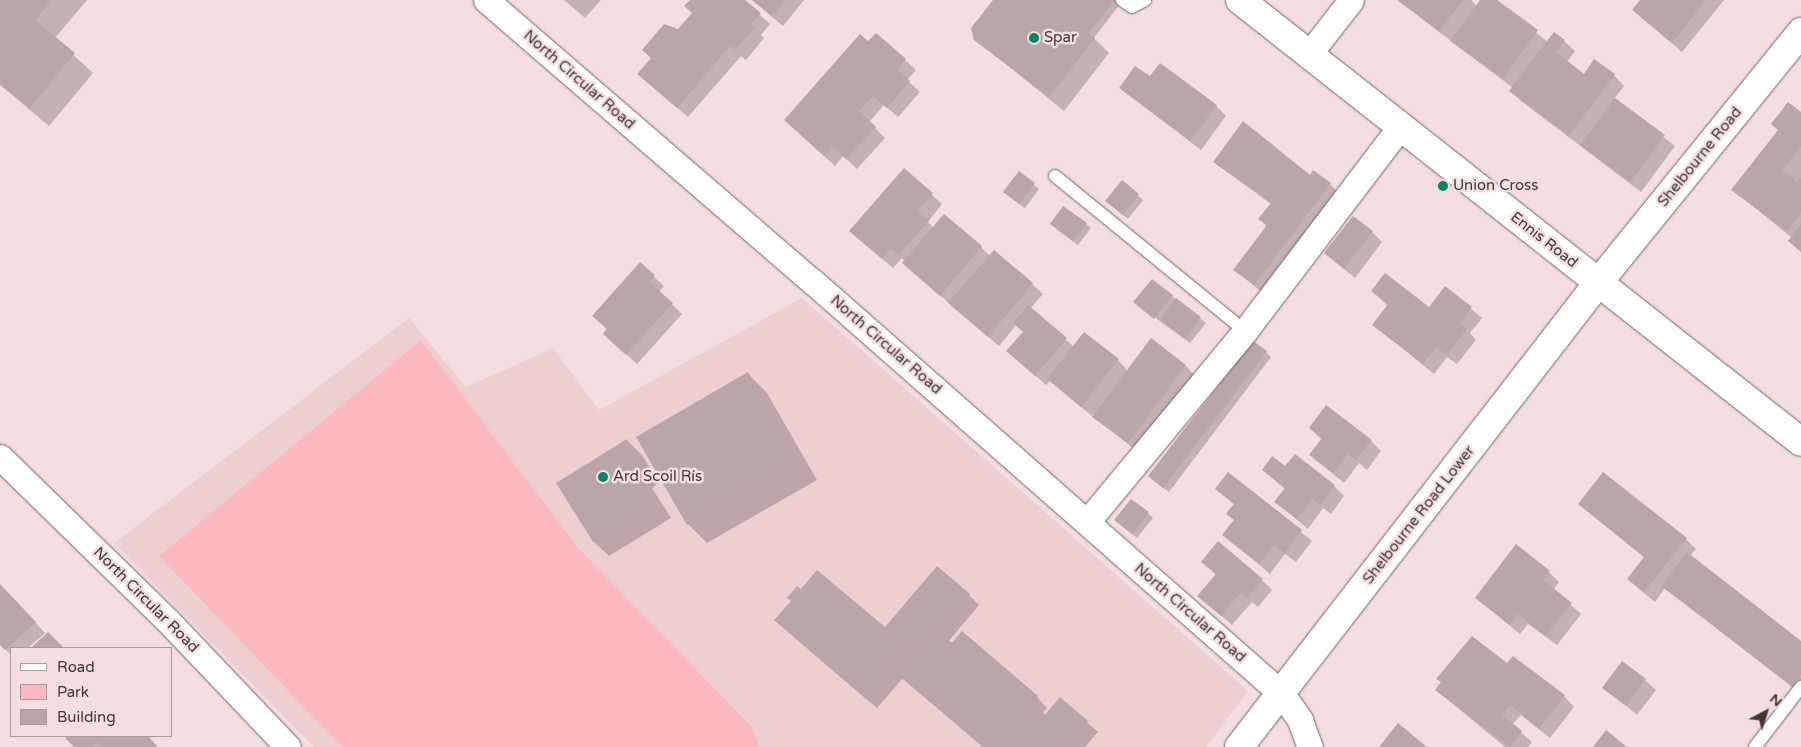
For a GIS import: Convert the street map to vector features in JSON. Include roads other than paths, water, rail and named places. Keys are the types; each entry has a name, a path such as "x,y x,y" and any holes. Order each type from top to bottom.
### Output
{"main road":[{"name":"Ennis Road","path":"1240,0 1801,442"},
{"name":"Shelbourne Road","path":"1598,283 1801,32"},
{"name":"Shelbourne Road Lower","path":"1240,747 1598,283"}],"street":[{"name":"North Circular Road","path":"486,0 1282,694 1300,720 1310,747"},
{"path":"1309,54 1352,0"},
{"path":"1087,522 1245,331 1400,127"},
{"name":"North Circular Road","path":"0,457 167,620 288,747"}],"lane":[{"path":"1122,0 1132,7 1145,0"},
{"path":"1055,176 1245,331"},
{"path":"1755,747 1801,687"}],"place":[{"name":"Spar","path":"1034,38"},
{"name":"Union Cross","path":"1443,186"},
{"name":"Ard Scoil Rís","path":"603,477"}]}
